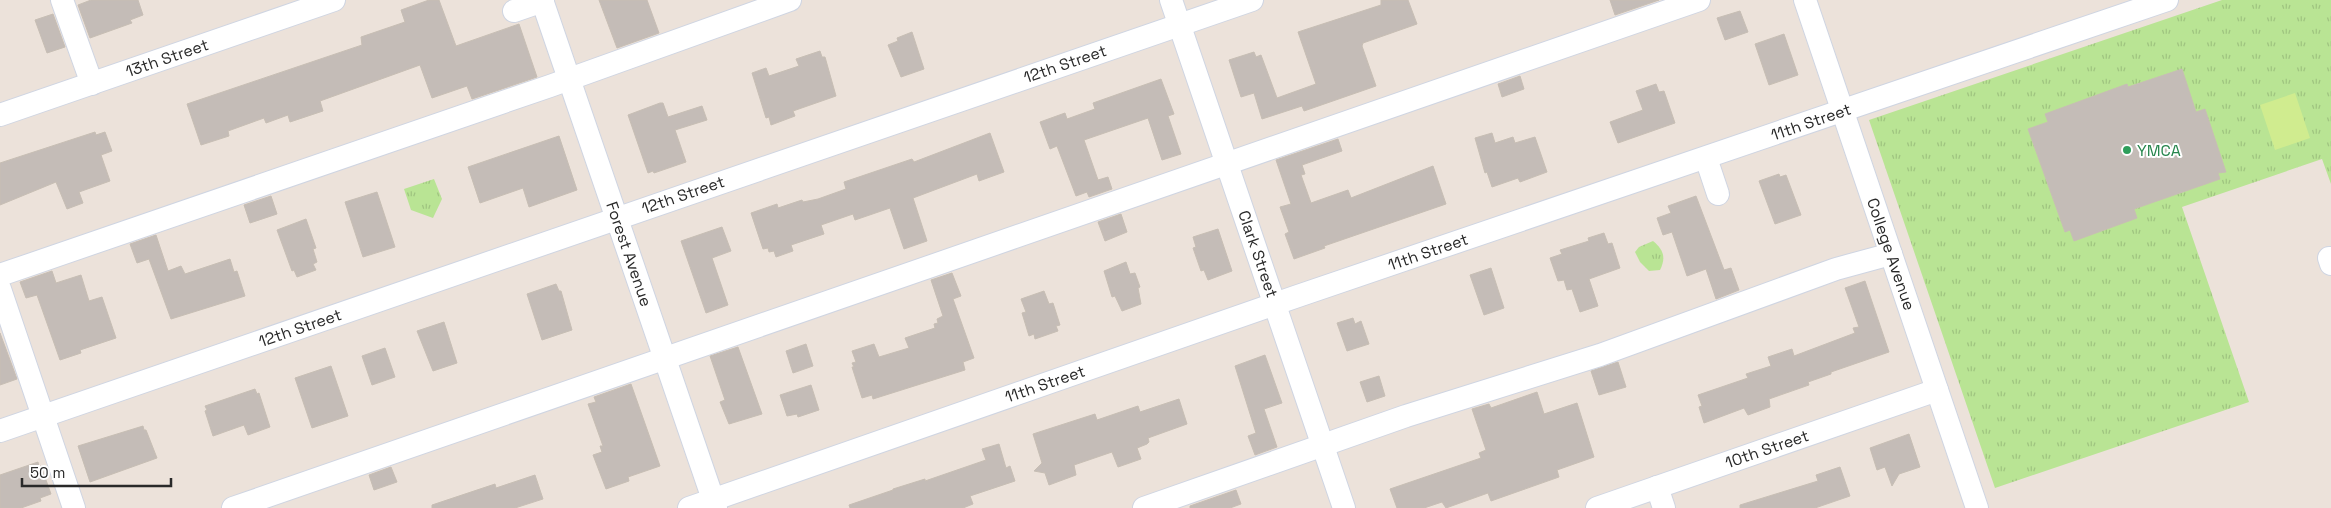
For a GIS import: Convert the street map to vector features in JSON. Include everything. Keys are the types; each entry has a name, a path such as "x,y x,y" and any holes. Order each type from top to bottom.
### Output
{"street":[{"path":"62,0 92,84"},
{"name":"13th Street","path":"0,115 334,0"},
{"path":"0,275 790,0"},
{"name":"Clark Street","path":"1171,0 1344,508"},
{"name":"12th Street","path":"0,431 1252,0"},
{"path":"233,508 1699,0"},
{"name":"College Avenue","path":"1805,0 1977,508"},
{"name":"11th Street","path":"689,508 714,504 1275,304 2167,0"},
{"path":"514,11 542,1"},
{"name":"Forest Avenue","path":"542,1 714,504"},
{"path":"1706,158 1718,194"},
{"path":"1144,508 1503,384 1600,354 1836,269 1891,254"},
{"path":"0,289 74,508"},
{"name":"10th Street","path":"1597,508 1661,498 1937,390"}],"green space":[{"path":"2222,0 2331,0 2331,184 2322,159 2182,207 2249,402 1995,488 1869,120"},
{"path":"2295,93 2310,138 2275,150 2260,105"},
{"path":"434,179 442,199 433,218 411,210 404,189"},
{"path":"1653,241 1662,251 1663,262 1660,270 1649,271 1640,262 1635,252 1639,247"}],"building":[{"path":"91,0 138,0 143,15 130,20 132,23 90,38 78,5"},
{"path":"429,0 439,0 456,46 519,24 537,77 472,99 467,86 432,98 420,65 320,101 323,111 290,122 288,115 266,123 264,118 228,131 229,136 201,145 187,104 362,45 361,37 405,22 401,10"},
{"path":"599,0 647,0 659,33 617,48"},
{"path":"1381,0 1408,0 1417,24 1363,43 1362,46 1376,86 1304,111 1302,106 1262,119 1254,93 1241,97 1229,60 1254,52 1256,57 1261,55 1277,98 1316,84 1298,32 1381,5"},
{"path":"1610,0 1659,0 1615,15"},
{"path":"1740,11 1748,32 1725,40 1717,18"},
{"path":"53,14 65,47 47,53 35,20"},
{"path":"912,32 924,69 901,77 888,45 898,41 897,38"},
{"path":"1784,34 1798,75 1769,85 1755,44"},
{"path":"820,51 822,57 825,57 836,96 793,111 795,116 771,125 769,117 766,118 752,73 766,68 769,76 799,66 796,59"},
{"name":"YMCA","path":"2182,69 2196,112 2205,109 2226,172 2218,173 2220,179 2134,209 2137,218 2074,241 2070,230 2065,232 2028,129 2048,122 2045,114 2127,84 2128,87"},
{"path":"1520,76 1524,89 1502,97 1498,84"},
{"path":"1161,79 1174,114 1168,116 1181,154 1162,160 1148,118 1084,140 1098,180 1108,177 1112,189 1089,197 1087,192 1076,196 1057,146 1050,149 1040,122 1065,113 1067,119 1095,109 1093,103"},
{"path":"1656,84 1659,92 1664,91 1675,123 1618,143 1610,122 1643,110 1636,91"},
{"path":"663,103 668,117 702,106 707,120 675,130 686,162 654,173 653,171 648,173 628,115"},
{"path":"95,132 96,135 105,132 112,151 101,155 110,181 79,192 83,203 67,209 56,182 0,205 0,163"},
{"path":"990,133 1004,172 979,181 977,174 913,198 927,241 904,249 890,208 855,220 853,214 821,225 824,234 791,245 793,251 776,257 774,251 769,252 768,248 763,249 751,213 777,204 778,208 802,200 803,202 818,199 846,189 844,182 912,159 914,162"},
{"path":"1492,133 1495,143 1513,137 1515,143 1535,137 1547,172 1520,182 1518,178 1492,187 1487,172 1485,173 1475,138"},
{"path":"559,136 577,190 529,207 523,188 480,203 468,167"},
{"path":"1338,139 1342,151 1302,165 1305,174 1301,175 1311,203 1348,190 1351,198 1433,166 1446,204 1324,246 1325,248 1294,259 1285,234 1289,232 1280,207 1291,204 1276,160"},
{"path":"1779,174 1780,177 1786,175 1801,215 1775,224 1759,181"},
{"path":"377,192 395,247 363,257 345,202"},
{"path":"271,196 277,214 250,223 244,205"},
{"path":"1696,196 1724,270 1731,268 1739,290 1716,299 1706,269 1687,276 1672,232 1663,235 1657,218 1671,213 1668,206"},
{"path":"1121,214 1127,232 1105,241 1098,222"},
{"path":"306,219 316,248 313,249 317,262 313,264 316,270 297,277 294,270 292,271 277,230"},
{"path":"722,227 731,251 712,258 728,305 706,313 681,241"},
{"path":"1218,229 1232,271 1208,280 1204,270 1201,271 1193,248 1196,247 1193,237"},
{"path":"1604,233 1608,244 1612,243 1620,268 1589,279 1598,306 1580,312 1572,289 1567,290 1564,280 1558,281 1550,258 1562,254 1560,250 1589,241 1588,238"},
{"path":"156,235 168,271 181,266 185,274 230,259 234,272 237,271 245,296 171,319 149,259 137,263 130,244"},
{"path":"1126,262 1130,274 1135,273 1140,287 1138,288 1141,304 1122,311 1115,296 1112,297 1104,271"},
{"path":"1491,268 1504,308 1484,315 1470,275"},
{"path":"52,271 56,283 81,275 89,301 102,297 116,338 80,350 81,353 60,360 37,295 26,298 20,282"},
{"path":"952,273 961,296 953,299 974,358 963,362 965,370 873,399 872,395 862,398 852,367 854,367 852,363 856,362 852,351 874,344 879,357 909,348 905,338 935,328 934,324 938,323 937,319 943,316 931,280"},
{"path":"1865,281 1889,352 1831,372 1831,374 1808,382 1809,385 1769,399 1770,407 1748,415 1744,408 1704,423 1699,407 1702,406 1698,395 1748,378 1746,374 1771,366 1768,357 1792,349 1794,356 1855,333 1853,328 1859,327 1845,288"},
{"path":"556,284 559,291 561,291 572,330 542,340 527,294"},
{"path":"1044,291 1049,304 1053,303 1060,325 1056,326 1058,331 1035,339 1034,334 1029,336 1022,313 1026,312 1021,299"},
{"path":"1353,318 1355,324 1361,321 1369,344 1347,351 1337,323"},
{"path":"444,322 457,363 433,371 417,331"},
{"path":"0,333 17,379 0,385"},
{"path":"806,344 813,366 793,373 786,351"},
{"path":"738,347 762,414 729,424 720,402 725,400 710,356"},
{"path":"385,348 395,377 372,385 362,356"},
{"path":"1265,355 1282,403 1264,409 1277,447 1255,455 1248,436 1256,433 1235,366"},
{"path":"1618,362 1626,387 1599,395 1591,371"},
{"path":"331,366 348,416 312,428 295,378"},
{"path":"1379,376 1385,396 1367,402 1360,382"},
{"path":"631,384 660,466 628,477 629,481 606,489 593,455 602,452 600,446 603,446 588,404 596,402 594,397"},
{"path":"811,385 819,410 798,417 797,414 787,416 780,395"},
{"path":"255,389 257,394 259,393 270,427 248,435 244,425 213,436 205,406"},
{"path":"1537,392 1544,414 1577,403 1594,457 1557,470 1559,477 1491,501 1488,493 1446,508 1442,502 1424,508 1397,508 1390,489 1481,458 1479,453 1486,450 1472,409 1489,404 1491,408"},
{"path":"1179,399 1187,424 1148,438 1149,442 1147,444 1137,448 1141,459 1118,467 1112,452 1074,465 1076,475 1049,485 1045,473 1034,471 1042,463 1033,434 1095,414 1097,420 1138,406 1140,412"},
{"path":"143,426 157,458 90,482 78,446"},
{"path":"1909,434 1920,467 1899,474 1892,486 1885,467 1877,470 1870,448"},
{"path":"999,444 1006,468 1010,466 1015,481 970,496 973,504 963,508 850,508 849,505 893,489 925,479 925,481 986,460 982,449"},
{"path":"38,462 51,494 40,498 41,501 21,508 0,508 0,475"},
{"path":"391,467 397,482 374,490 369,475"},
{"path":"1840,467 1850,496 1815,508 1740,508 1740,505 1818,481 1816,475"},
{"path":"535,475 543,499 515,508 432,508 432,505 495,484 496,488"},
{"path":"1236,490 1241,504 1230,508 1190,508 1190,506"}],"place":[{"name":"YMCA","path":"2127,150"}]}
